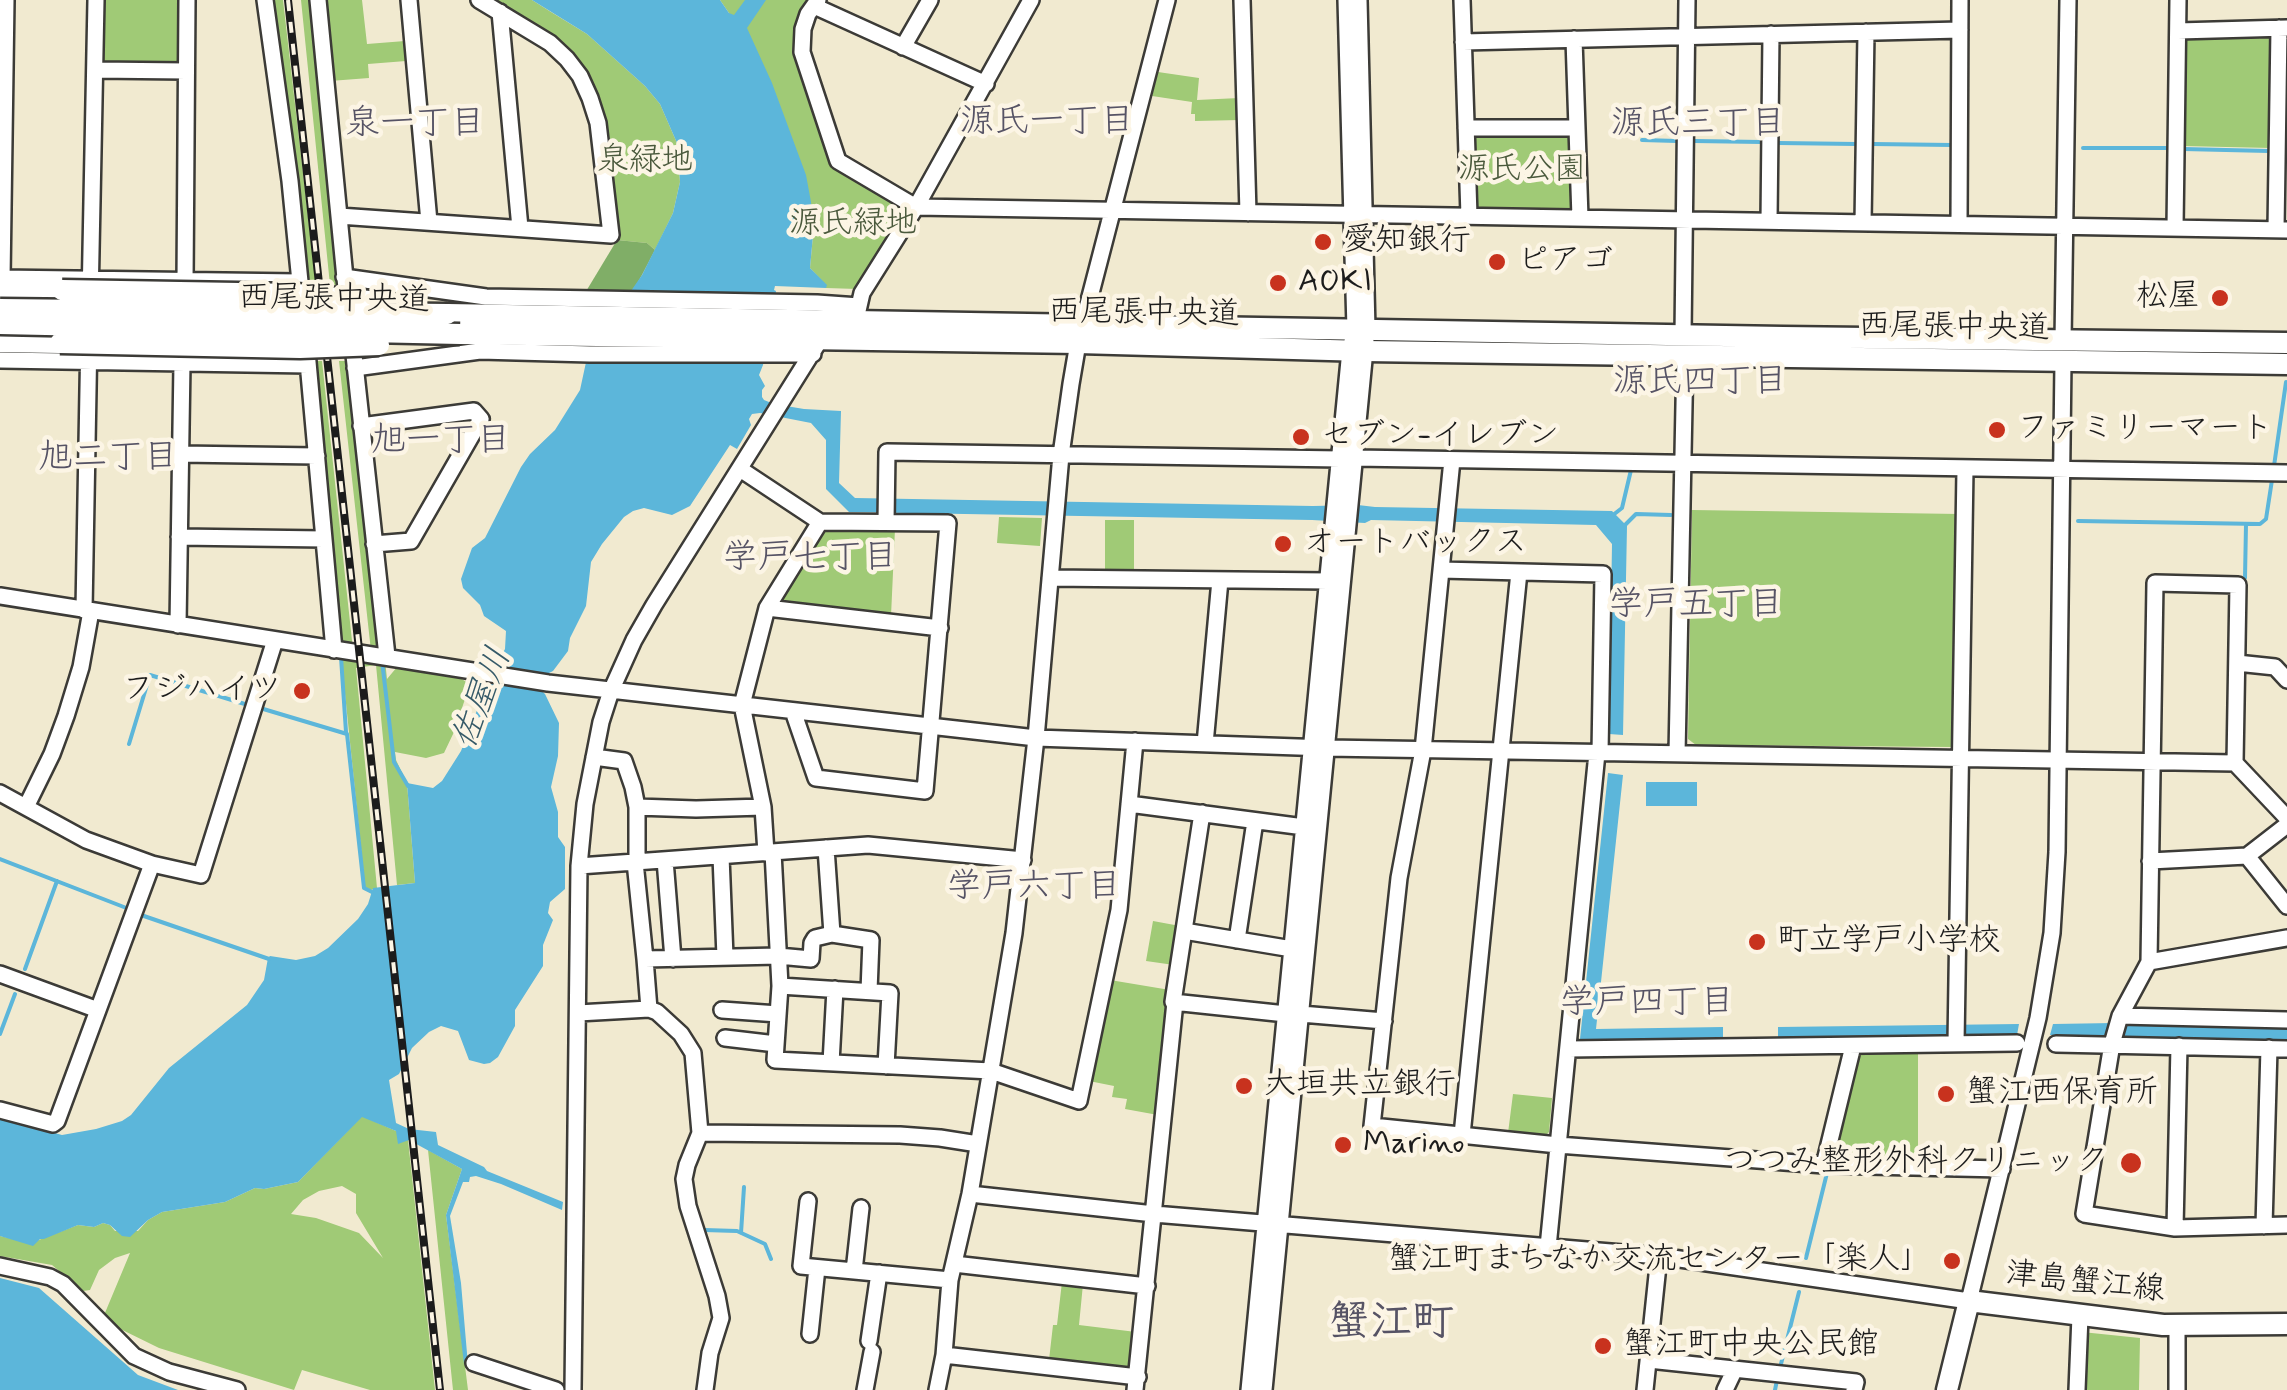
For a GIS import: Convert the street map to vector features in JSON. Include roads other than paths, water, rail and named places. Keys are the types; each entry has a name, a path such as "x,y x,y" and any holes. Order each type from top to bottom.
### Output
{"main road":[{"path":"1,282 62,290 298,294 426,306 447,314"},
{"name":"西尾張中央道","path":"0,309 447,314 596,337"},
{"name":"西尾張中央道","path":"809,335 857,314 1080,334"},
{"name":"西尾張中央道","path":"0,324 596,337 1080,334 2063,351 2287,364"},
{"path":"0,342 300,348 392,344 460,334"},
{"name":"西尾張中央道","path":"2063,351 2287,343"},
{"name":"津島蟹江線","path":"1947,1390 1969,1300 2080,1316 2177,1324 2287,1324"}],"street":[{"path":"6,0 1,282 299,282"},
{"path":"26,807 66,716 81,667 88,610 88,362 96,0"},
{"path":"185,282 187,0"},
{"path":"265,0 290,182 334,650"},
{"path":"318,0 344,277 387,656"},
{"path":"410,0 429,222"},
{"path":"339,216 612,234 598,123 580,76 550,43 479,0"},
{"path":"903,47 930,0"},
{"path":"857,314 862,293 916,207 1031,0"},
{"path":"937,1390 952,1272 970,1194 1014,933 1061,456 1080,334 1167,0"},
{"path":"1242,0 1248,214"},
{"path":"1346,0 1359,215"},
{"path":"1264,1390 1273,1224 1359,340 1360,0"},
{"path":"1462,0 1469,216"},
{"path":"1677,754 1688,0"},
{"path":"1959,224 1960,0"},
{"path":"970,1194 1154,1214 1659,1256 1969,1300 2038,1018 2052,933 2057,852 2068,0"},
{"path":"2176,228 2178,0"},
{"path":"986,84 816,3 803,29 802,52 838,162 916,207 2282,229 2283,28 2178,31"},
{"path":"500,12 520,228"},
{"path":"1463,42 1960,30"},
{"path":"1863,222 1866,32"},
{"path":"1768,221 1771,34"},
{"path":"1574,40 1580,218"},
{"path":"95,70 186,71"},
{"path":"1466,128 1577,128"},
{"path":"344,277 486,297 624,299 809,335 783,402 634,640 600,722 578,866 574,1390"},
{"path":"428,289 434,357"},
{"path":"355,368 596,337"},
{"path":"0,377 0,360 308,365"},
{"path":"178,624 182,363"},
{"path":"362,426 474,411 481,419 412,541 374,544"},
{"path":"886,519 887,452 2287,474"},
{"path":"180,454 317,456"},
{"path":"1452,460 1422,750 1400,878 1372,1126 1824,1165 2002,1169"},
{"path":"740,469 820,522 886,519 948,523 925,791 816,778 793,711"},
{"path":"1956,1035 1965,469"},
{"path":"820,522 768,608 742,706 769,852 780,986 775,1060 991,1071 1079,1101 1120,910 1135,741"},
{"path":"1293,1014 1292,949 1304,828 1319,748 1328,581 1341,524"},
{"path":"179,538 324,539"},
{"path":"1441,570 1603,574 1599,753 1548,1247"},
{"path":"1462,1135 1519,572"},
{"path":"1050,578 1328,581"},
{"path":"1204,744 1220,580"},
{"path":"2150,861 2247,856 2287,822 2235,762 2238,585 2155,583 2150,861 2149,962 2116,1030 2084,1214 2175,1228 2287,1226"},
{"path":"0,596 548,683 1036,738 1319,748 2235,762"},
{"path":"768,608 940,628"},
{"path":"0,794 86,840 152,864 201,876 274,640"},
{"path":"2237,663 2275,667 2287,680"},
{"path":"594,756 624,761 634,788 636,862 649,1009"},
{"path":"1129,804 1304,828"},
{"path":"637,807 763,807"},
{"path":"944,1355 1136,1384 1173,1002 1202,814"},
{"path":"1237,940 1255,820"},
{"path":"578,866 868,846 1023,860"},
{"path":"826,848 832,934"},
{"path":"721,856 725,957"},
{"path":"2247,856 2287,906"},
{"path":"665,860 673,958"},
{"path":"0,1110 53,1124 57,1121 152,864"},
{"path":"1184,932 1292,949"},
{"path":"645,959 811,959 815,938 832,934 871,940 868,991"},
{"path":"2149,962 2287,938"},
{"path":"0,974 98,1010"},
{"path":"780,986 890,992 886,1066"},
{"path":"830,1063 835,989"},
{"path":"1175,1002 1384,1021"},
{"path":"578,1013 649,1009 681,1034 693,1053 700,1133 684,1179 688,1206 718,1296 721,1318 710,1353 705,1390"},
{"path":"722,1010 778,1014"},
{"path":"2056,1044 2116,1030 2287,1020"},
{"path":"2116,1030 2179,1046 2287,1049"},
{"path":"1568,1049 1853,1046 1956,1035 2018,1043"},
{"path":"726,1038 776,1044"},
{"path":"1824,1165 1853,1046"},
{"path":"2175,1228 2179,1046"},
{"path":"2264,1226 2269,1048"},
{"path":"700,1133 900,1135 978,1144"},
{"path":"808,1201 801,1266 1147,1286"},
{"path":"854,1271 861,1208"},
{"path":"1249,1390 1273,1224"},
{"path":"1645,1390 1659,1256"},
{"path":"0,1266 50,1277 63,1284 134,1356 169,1372 237,1390"},
{"path":"810,1334 817,1268"},
{"path":"864,1390 878,1273"},
{"path":"2076,1390 2080,1316"},
{"path":"2177,1324 2177,1390"},
{"path":"1649,1360 1856,1382 1854,1390"},
{"path":"474,1363 556,1390"},
{"path":"1726,1390 1735,1369"}],"water":[{"name":"佐屋川","path":"532,0 720,0 734,15 745,0 766,0 747,28 806,175 813,235 810,268 827,285 775,286 759,375 765,386 762,397 774,404 841,411 839,483 855,498 1612,511 1627,526 1623,735 1609,734 1612,544 1596,525 849,512 826,489 826,440 811,423 752,414 751,425 737,449 730,445 690,506 672,515 644,508 633,511 602,544 591,562 586,606 568,651 553,671 541,677 539,688 559,723 558,756 551,787 558,812 558,837 565,847 565,889 550,902 548,913 553,920 543,945 543,966 515,1010 515,1026 498,1057 484,1064 469,1060 458,1031 441,1026 412,1048 399,1074 389,1080 396,1123 436,1132 438,1145 487,1171 563,1202 562,1210 476,1176 463,1182 450,1216 468,1365 464,1364 446,1215 462,1169 409,1140 398,1144 396,1131 362,1117 298,1182 255,1188 225,1202 162,1212 130,1237 103,1223 94,1227 78,1225 40,1239 33,1246 0,1236 0,1118 62,1135 122,1121 169,1068 247,1005 264,980 270,956 296,960 315,956 358,919 373,888 415,883 407,783 433,788 442,781 461,751 505,649 506,631 484,616 480,605 463,588 461,579 472,548 485,538 521,467 555,430 580,390 588,353 642,275 673,213 680,182 677,143 660,104 587,34"},
{"path":"1608,773 1623,775 1596,1029 1723,1027 1723,1039 1580,1039"},
{"path":"1646,782 1697,782 1697,806 1646,806"},
{"path":"2019,1024 2017,1035 1778,1038 1778,1027"},
{"path":"2053,1024 2287,1028 2287,1040 2050,1035"},
{"path":"0,1278 39,1288 138,1375 178,1390 0,1390"}],"waterway":[{"path":"1642,140 1677,141"},
{"path":"1694,141 1762,142"},
{"path":"1778,143 1857,144"},
{"path":"1872,144 1952,145"},
{"path":"2083,148 2168,148"},
{"path":"2183,149 2269,151"},
{"path":"2274,466 2286,382"},
{"path":"1613,515 1622,508 1631,470"},
{"path":"2078,521 2260,524 2266,519 2272,480"},
{"path":"1622,528 1636,514 1671,515"},
{"path":"2245,578 2246,524"},
{"path":"341,657 346,732"},
{"path":"382,661 394,762 408,786"},
{"path":"129,744 150,675 248,705"},
{"path":"260,708 347,734 364,888 372,892"},
{"path":"0,859 129,909"},
{"path":"25,969 57,881"},
{"path":"141,915 269,959"},
{"path":"0,1034 15,994"},
{"path":"1806,1258 1827,1173"},
{"path":"741,1233 744,1187"},
{"path":"704,1230 737,1231 765,1244 771,1259"},
{"path":"1781,1364 1799,1292"},
{"path":"1775,1390 1777,1380"}],"railway":[{"path":"288,0 440,1390"}],"place":[{"name":"愛知銀行","path":"1323,242"},
{"name":"ピアゴ","path":"1497,262"},
{"name":"AOKI","path":"1278,283"},
{"name":"松屋","path":"2220,298"},
{"name":"ファミリーマート","path":"1997,430"},
{"name":"セブン-イレブン","path":"1301,437"},
{"name":"オートバックス","path":"1283,544"},
{"name":"フジハイツ","path":"302,691"},
{"name":"町立学戸小学校","path":"1757,942"},
{"name":"大垣共立銀行","path":"1244,1086"},
{"name":"蟹江西保育所","path":"1946,1094"},
{"name":"Marino","path":"1343,1145"},
{"name":"つつみ整形外科クリニック","path":"2131,1163"},
{"name":"蟹江町まちなか交流センター「楽人」","path":"1952,1261"},
{"name":"蟹江町中央公民館","path":"1603,1346"}],"district":[{"name":"源氏一丁目","path":"1047,124"},
{"name":"泉一丁目","path":"415,126"},
{"name":"源氏三丁目","path":"1698,126"},
{"name":"源氏四丁目","path":"1700,384"},
{"name":"旭一丁目","path":"441,443"},
{"name":"旭二丁目","path":"108,460"},
{"name":"学戸七丁目","path":"810,560"},
{"name":"学戸五丁目","path":"1696,607"},
{"name":"学戸六丁目","path":"1034,889"},
{"name":"学戸四丁目","path":"1647,1005"},
{"name":"蟹江町","path":"1391,1325"}],"park label":[{"name":"泉緑地","path":"645,162"},
{"name":"源氏公園","path":"1522,171"},
{"name":"源氏緑地","path":"853,225"}]}
